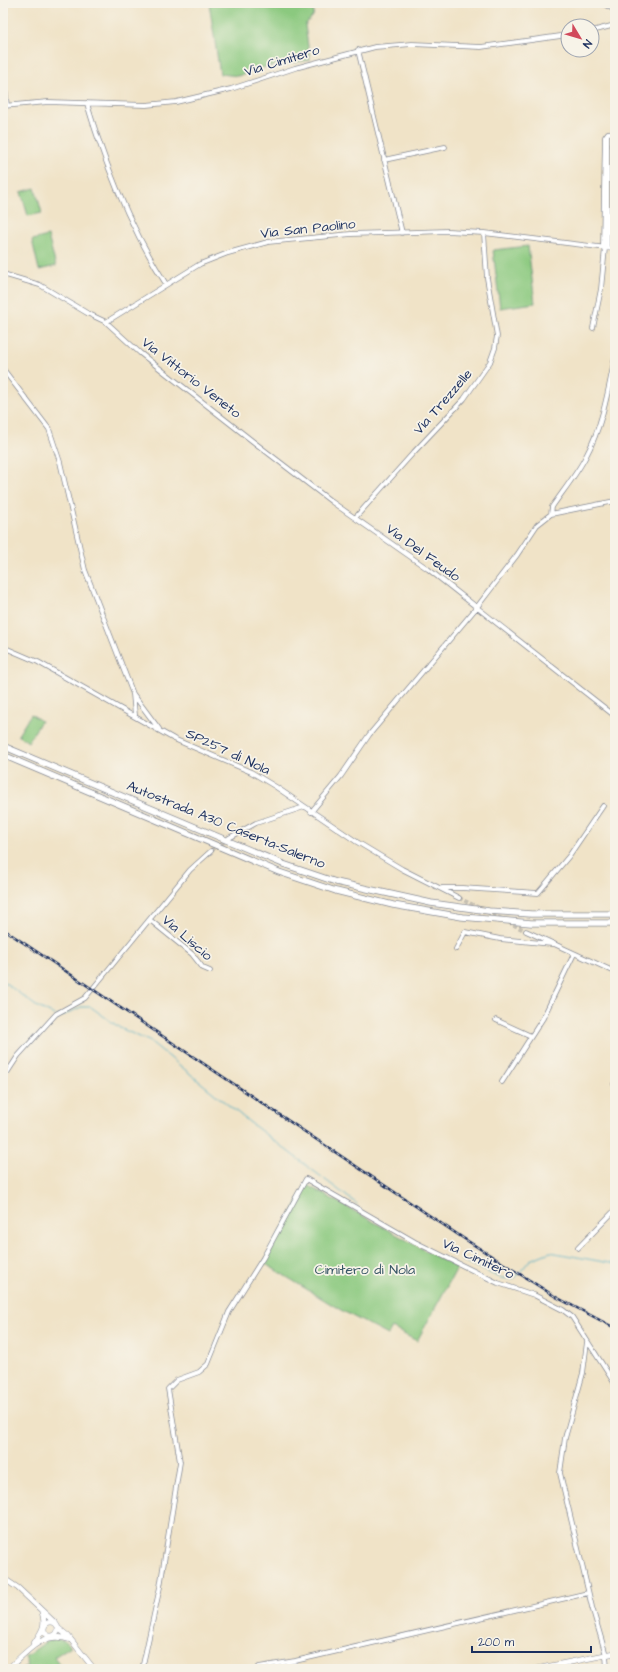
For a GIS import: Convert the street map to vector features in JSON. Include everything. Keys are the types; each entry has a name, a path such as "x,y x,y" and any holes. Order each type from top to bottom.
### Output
{"highway":[{"name":"Autostrada A30 Caserta-Salerno","path":"3,746 283,864 336,882 431,903 489,911 531,914 615,914"},
{"name":"Autostrada A30 Caserta-Salerno","path":"3,754 279,872 336,890 392,905 462,917 531,922 615,923"}],"main road":[{"path":"3,1578 18,1588 54,1622 58,1628 71,1640 94,1669"},
{"path":"41,1610 45,1622 45,1633 71,1640"},
{"path":"33,1646 48,1622 54,1622"},
{"path":"8,1669 33,1646 57,1632 58,1628"},
{"path":"536,1669 615,1653"}],"street":[{"path":"602,3 615,10"},
{"path":"600,29 615,25"},
{"name":"Via Cimitero","path":"5,106 48,102 146,105 176,102 231,89 295,68 358,50 393,44 481,47 560,36"},
{"path":"358,50 384,160 395,196 402,233"},
{"path":"3,71 5,106"},
{"path":"87,103 96,134 125,207 140,240 166,284"},
{"path":"593,328 601,289 605,248 607,135 610,132 615,132"},
{"path":"384,160 445,147"},
{"name":"Via San Paolino","path":"106,322 200,264 228,253 268,242 351,234 448,231 484,233 615,249"},
{"name":"Via Trezzelle","path":"355,518 464,399 490,362 497,336 487,278 484,233"},
{"name":"Via Vittorio Veneto","path":"3,274 40,285 87,313 106,322 122,338 156,365 355,518"},
{"path":"550,514 552,507 584,459 592,444 599,425 615,357"},
{"path":"3,369 49,429 60,462 85,570 133,694 135,715"},
{"path":"610,381 615,378"},
{"path":"311,812 341,776 369,736 477,607 517,555 537,525 550,514 615,501"},
{"name":"Via Del Feudo","path":"355,518 428,569 615,716"},
{"name":"SP257 di Nola","path":"3,646 38,662 135,715 162,732 251,772 276,787 311,812 402,869 459,898"},
{"path":"133,694 162,732"},
{"path":"124,709 131,708 134,702"},
{"path":"439,888 538,893 569,856 603,806"},
{"path":"230,838 256,823 304,807"},
{"path":"3,1079 18,1056 54,1018 56,1014 85,998 190,870 211,850"},
{"name":"Via Liscio","path":"150,920 192,954 203,968 210,971"},
{"path":"526,931 615,972"},
{"path":"456,949 465,932 500,939 552,944"},
{"path":"502,1082 543,1018 574,954"},
{"path":"496,1020 531,1036"},
{"name":"Via Cimitero","path":"142,1669 160,1587 180,1462 168,1389 177,1380 199,1372 208,1364 229,1312 263,1258 306,1179 415,1242 498,1283 534,1295 563,1310 572,1317 615,1384"},
{"path":"578,1248 615,1210"},
{"path":"587,1342 583,1373 565,1438 560,1473 588,1593 606,1655 607,1669"},
{"path":"259,1667 588,1593"}],"green space":[{"path":"209,3 307,3 314,10 313,16 305,25 310,60 265,67 238,76 220,74"},
{"path":"35,188 42,213 28,216 21,192"},
{"path":"48,236 56,266 39,270 32,240"},
{"path":"528,246 535,303 500,308 493,250"},
{"path":"31,714 41,721 28,742 18,735"},
{"name":"Cimitero di Nola","path":"307,1185 457,1268 417,1341 392,1328 388,1335 339,1309 264,1263"},
{"path":"55,1639 64,1640 71,1646 54,1657 62,1667 59,1669 23,1669 28,1666 25,1657 47,1641"}],"waterway":[{"path":"3,981 36,1006 54,1015"},
{"path":"57,1016 62,1016 81,1007 91,1007 120,1028 151,1042 248,1121 357,1204"},
{"path":"461,1260 501,1278 511,1279 516,1277 530,1260 550,1252 615,1264"}],"tunnel":[{"path":"211,851 228,839"},
{"path":"459,898 479,908"},
{"path":"487,912 502,919"},
{"path":"508,922 526,931"}],"railway":[{"path":"3,929 463,1238 556,1297 615,1328"}]}
